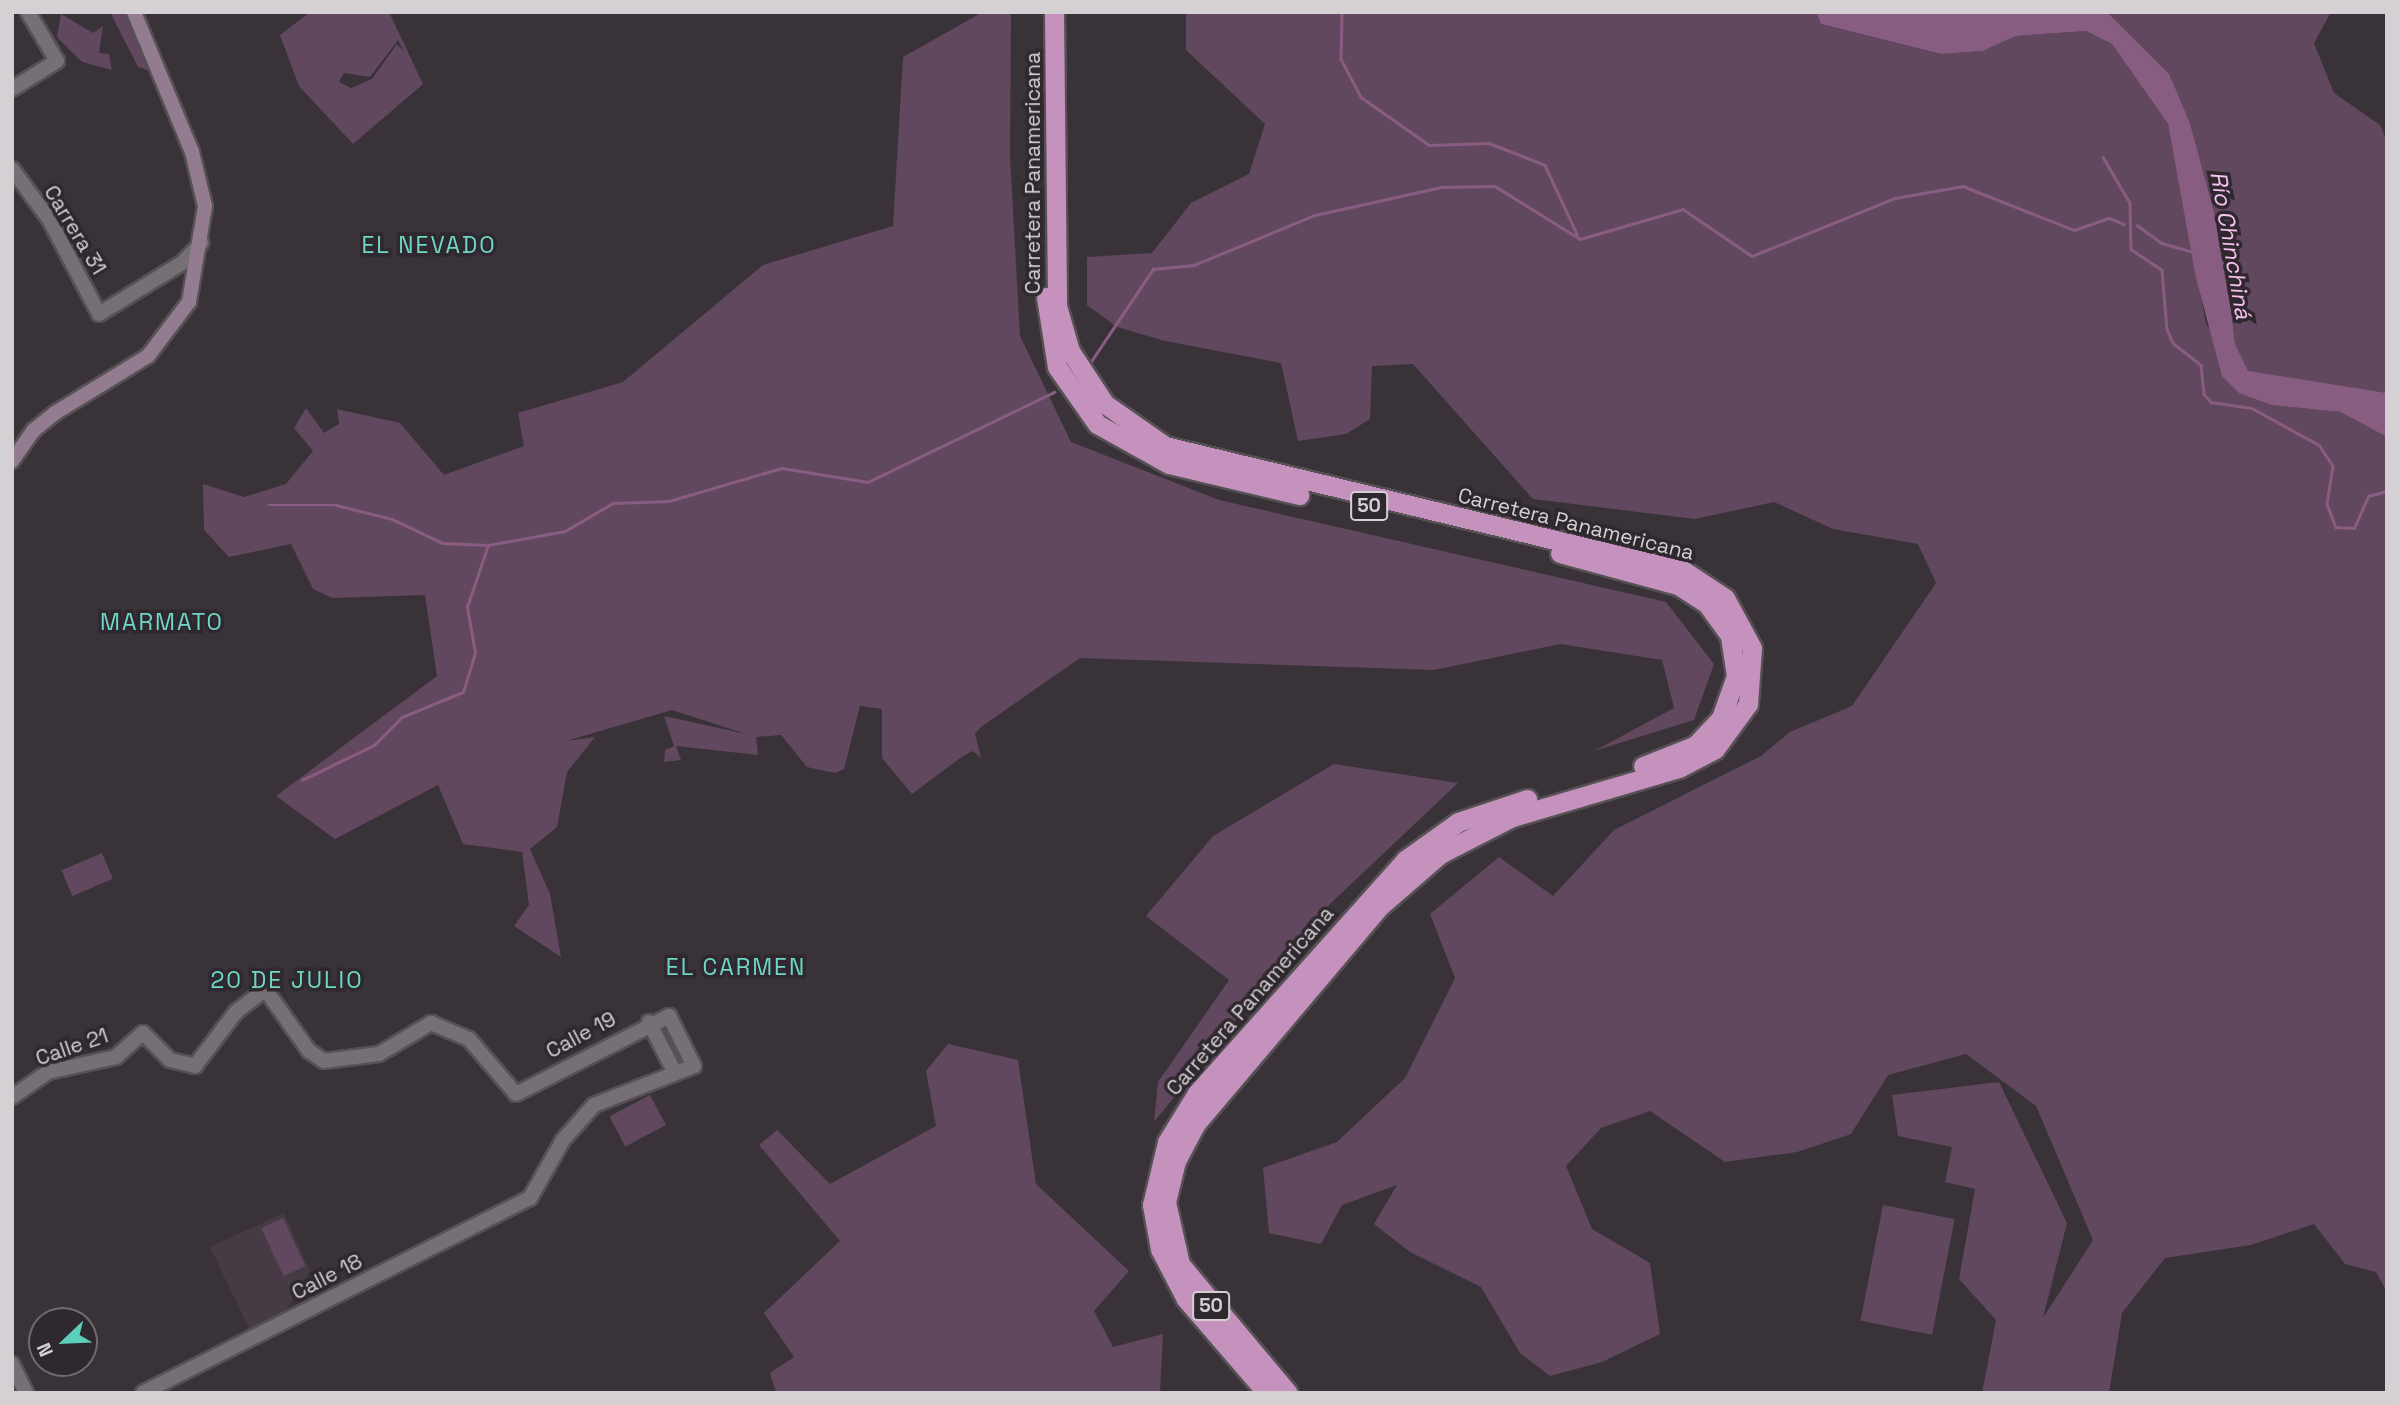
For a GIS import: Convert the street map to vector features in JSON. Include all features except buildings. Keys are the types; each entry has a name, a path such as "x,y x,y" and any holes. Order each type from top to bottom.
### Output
{"highway":[{"name":"Carretera Panamericana","path":"1043,12 1045,238 1051,284 1070,351 1105,404 1165,446 1283,479 1665,566 1700,578 1726,598 1746,629 1754,669 1748,704 1724,740 1679,768 1512,817 1411,876 1224,1083 1184,1143 1168,1184 1167,1216 1180,1264 1288,1393"},
{"name":"Carretera Panamericana","path":"1054,12 1049,336 1066,386 1097,424 1141,453 1248,486 1386,509 1678,585 1721,620 1735,657 1727,708 1696,745 1469,817 1421,845 1180,1118 1154,1178 1160,1249 1186,1299 1267,1393"}],"main road":[{"path":"12,461 44,421 163,341 189,302 202,242 205,206 192,152 134,12"}],"street":[{"path":"12,89 57,61 28,12"},
{"name":"Carrera 31","path":"12,169 48,219 99,314 182,263 202,242"},
{"name":"Calle 19","path":"143,1034 170,1059 195,1066 258,990 271,991 316,1057 360,1060 391,1048 417,1027 444,1025 469,1039 516,1094 649,1022 668,1016 694,1066 675,1073"},
{"path":"649,1022 675,1073"},
{"name":"Calle 21","path":"12,1097 48,1072 116,1057 143,1034"},
{"name":"Calle 18","path":"143,1393 530,1198 563,1140 594,1105 675,1073"},
{"path":"12,1364 26,1393"}],"shaded area":[{"path":"110,12 128,12 151,71 138,67"},
{"path":"310,12 389,12 423,84 353,144 299,86 280,35","holes":["398,40 404,52 397,44 372,79 351,88 339,82 344,73 370,77"]},
{"path":"983,12 1011,12 1010,156 1020,336 1071,442 1219,500 1666,602 1714,664 1694,720 1594,751 1674,708 1662,660 1560,644 1434,670 1080,658 981,727 975,734 981,758 973,751 963,756 912,794 882,758 882,709 860,706 844,769 835,773 807,767 781,735 756,737 758,755 676,746 681,760 664,762 665,750 674,746 664,716 746,734 672,710 566,741 595,737 567,772 557,827 530,849 550,894 561,957 514,926 529,905 522,852 463,844 438,785 335,839 276,796 437,676 425,595 332,598 313,589 291,544 229,557 204,530 203,484 244,497 286,484 313,451 294,428 306,408 324,433 339,424 337,409 400,423 444,475 524,446 518,413 623,382 763,265 893,226 903,57"},
{"path":"1186,12 1816,12 1821,24 1941,54 1983,51 2016,36 2086,31 2112,44 2168,124 2206,324 2272,405 2340,412 2387,437 2387,1292 2376,1272 2345,1264 2314,1224 2251,1245 2165,1258 2122,1313 2109,1393 1982,1393 1996,1320 1959,1279 1975,1189 1945,1182 1952,1147 1898,1136 1892,1095 1999,1082 2067,1223 2043,1318 2093,1240 2036,1106 1966,1054 1888,1075 1851,1134 1797,1152 1725,1162 1650,1111 1601,1128 1566,1166 1592,1229 1650,1263 1660,1334 1602,1362 1550,1376 1520,1353 1481,1287 1410,1252 1374,1224 1397,1185 1342,1205 1321,1244 1269,1233 1263,1168 1337,1142 1405,1078 1455,978 1430,914 1499,857 1553,896 1614,830 1761,756 1790,732 1852,706 1936,583 1918,544 1833,529 1774,502 1695,519 1533,499 1413,364 1372,366 1370,419 1346,434 1298,441 1281,363 1165,341 1117,327 1087,305 1087,257 1152,253 1191,203 1249,174 1265,124 1186,50"},
{"path":"1816,12 2107,12 2169,74 2190,123 2224,249 2235,344 2248,371 2387,393 2387,437 2340,412 2272,405 2239,393 2222,376 2196,278 2168,124 2112,44 2086,31 2016,36 1983,51 1941,54 1821,24"},
{"path":"2107,12 2331,12 2314,43 2334,93 2380,125 2387,141 2387,393 2248,372 2235,344 2224,249 2190,123 2168,74"},
{"path":"61,14 93,33 103,26 99,53 109,54 112,70 82,62 57,37"},
{"path":"1334,764 1458,783 1331,903 1154,1122 1158,1082 1229,980 1146,916 1213,836"},
{"path":"102,853 113,879 72,896 61,870"},
{"path":"668,1020 687,1060 676,1065 657,1025"},
{"path":"948,1044 1018,1060 1036,1184 1129,1271 1094,1311 1113,1347 1163,1334 1160,1393 776,1393 770,1373 794,1357 764,1313 840,1241 759,1145 777,1130 830,1184 936,1126 926,1071"},
{"path":"650,1095 666,1125 625,1147 609,1117"},
{"path":"1883,1205 1955,1219 1932,1335 1860,1321"},
{"path":"284,1213 310,1271 276,1327 253,1337 210,1247"},
{"path":"283,1218 305,1266 284,1276 261,1228"}],"waterway":[{"path":"1342,12 1341,59 1361,97 1429,145 1489,143 1545,165 1578,236"},
{"path":"2103,157 2130,203 2131,249 2162,270 2167,329 2173,343 2201,365 2204,394 2211,402 2252,408 2319,445 2333,466 2327,504 2336,527 2354,528 2368,496 2387,491"},
{"path":"1090,363 1153,269 1194,265 1315,215 1441,187 1495,186 1580,239 1683,209 1752,256 1895,198 1963,186 2074,230 2109,218 2124,224"},
{"path":"2137,225 2162,243 2196,253"},
{"path":"302,780 374,745 402,717 463,692 475,653 467,607 488,545 565,531 613,503 669,501 782,468 868,482 1054,392"},
{"path":"269,505 336,505 392,519 443,543 488,545"}],"district":[{"name":"EL NEVADO","path":"429,245"},
{"name":"MARMATO","path":"162,622"},
{"name":"EL CARMEN","path":"736,967"},
{"name":"20 DE JULIO","path":"287,980"}],"water label":[{"name":"Río Chinchiná","path":"2231,245"}]}
